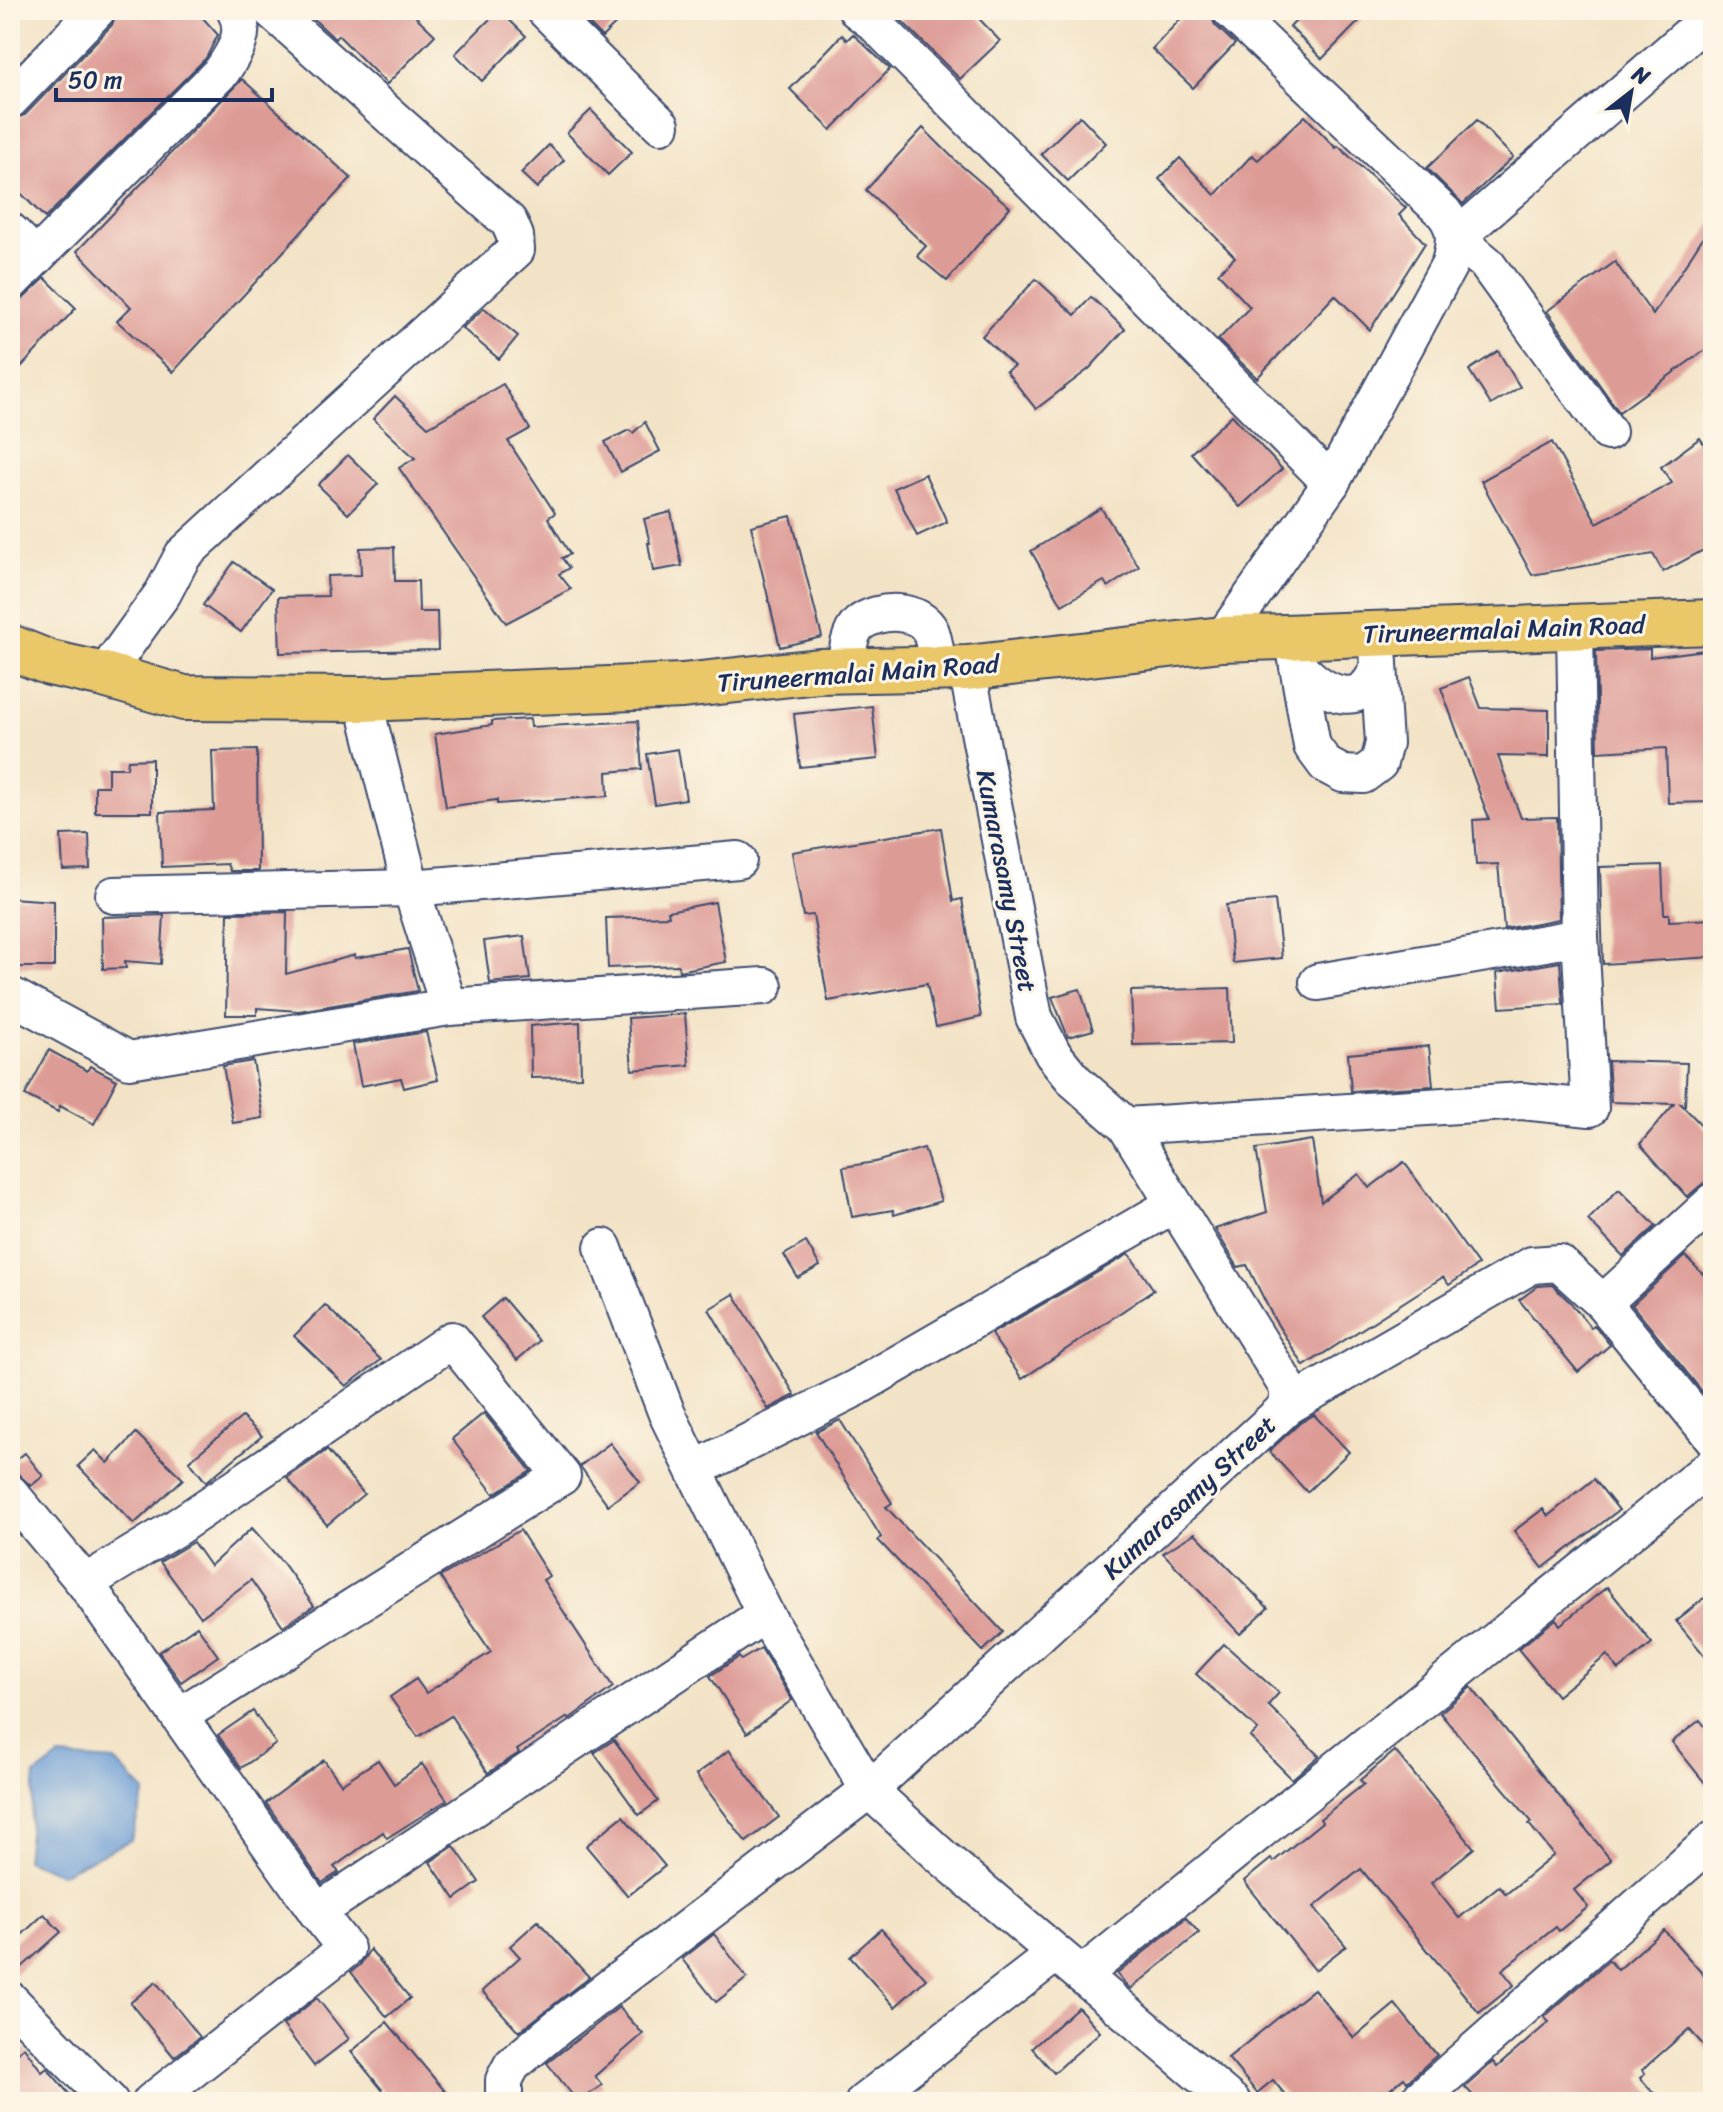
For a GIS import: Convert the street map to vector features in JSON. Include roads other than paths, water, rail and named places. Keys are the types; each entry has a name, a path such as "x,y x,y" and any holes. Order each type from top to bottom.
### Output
{"main road":[{"name":"Tiruneermalai Main Road","path":"10,647 50,663 184,698 363,699 682,686 832,671 952,668 1222,639 1296,651 1378,649 1575,627 1713,622"}],"street":[{"path":"10,100 97,10"},
{"path":"10,283 222,71 239,44 240,19 235,10"},
{"path":"104,675 163,593 183,555 516,250 515,236 509,222 271,10"},
{"path":"545,10 661,125"},
{"path":"1222,639 1331,483 1450,263 1456,238 1451,221 1444,213 1230,10"},
{"path":"1456,238 1713,14"},
{"path":"866,17 1331,483"},
{"path":"10,231 36,257"},
{"path":"1456,238 1486,263 1608,432"},
{"name":"Kumarasamy Street","path":"504,2102 504,2080 512,2065 869,1790 1288,1406 1288,1388 1126,1126 1075,1081 1053,1054 1034,1017 952,668 926,624 900,612 872,617 860,623 832,671"},
{"path":"1126,1126 1522,1101 1590,1108 1580,937 1575,627"},
{"path":"1296,651 1312,746 1326,765 1343,774 1363,775 1379,763 1384,743 1378,649"},
{"path":"1296,651 1325,690 1342,694 1362,692 1374,681 1378,649"},
{"path":"363,699 411,888 449,1007"},
{"path":"114,895 411,888 738,860"},
{"path":"1318,982 1580,937"},
{"path":"10,995 129,1060 449,1007 764,986"},
{"path":"1603,1303 1713,1202"},
{"path":"695,1469 856,1388 1173,1205"},
{"path":"603,1247 667,1414 765,1614 869,1790 941,1856 1232,2102"},
{"path":"1288,1406 1532,1265 1559,1263 1603,1303 1713,1438"},
{"path":"85,1583 177,1527 452,1340 562,1476 179,1716"},
{"path":"864,2102 1068,1965 1713,1465"},
{"path":"10,1493 85,1583 346,1949 151,2102"},
{"path":"317,1912 765,1614"},
{"path":"1416,2102 1713,1840"},
{"path":"10,2000 110,2102"}],"water":[{"path":"59,1757 115,1761 145,1792 131,1840 61,1874 26,1860 35,1775"}]}
